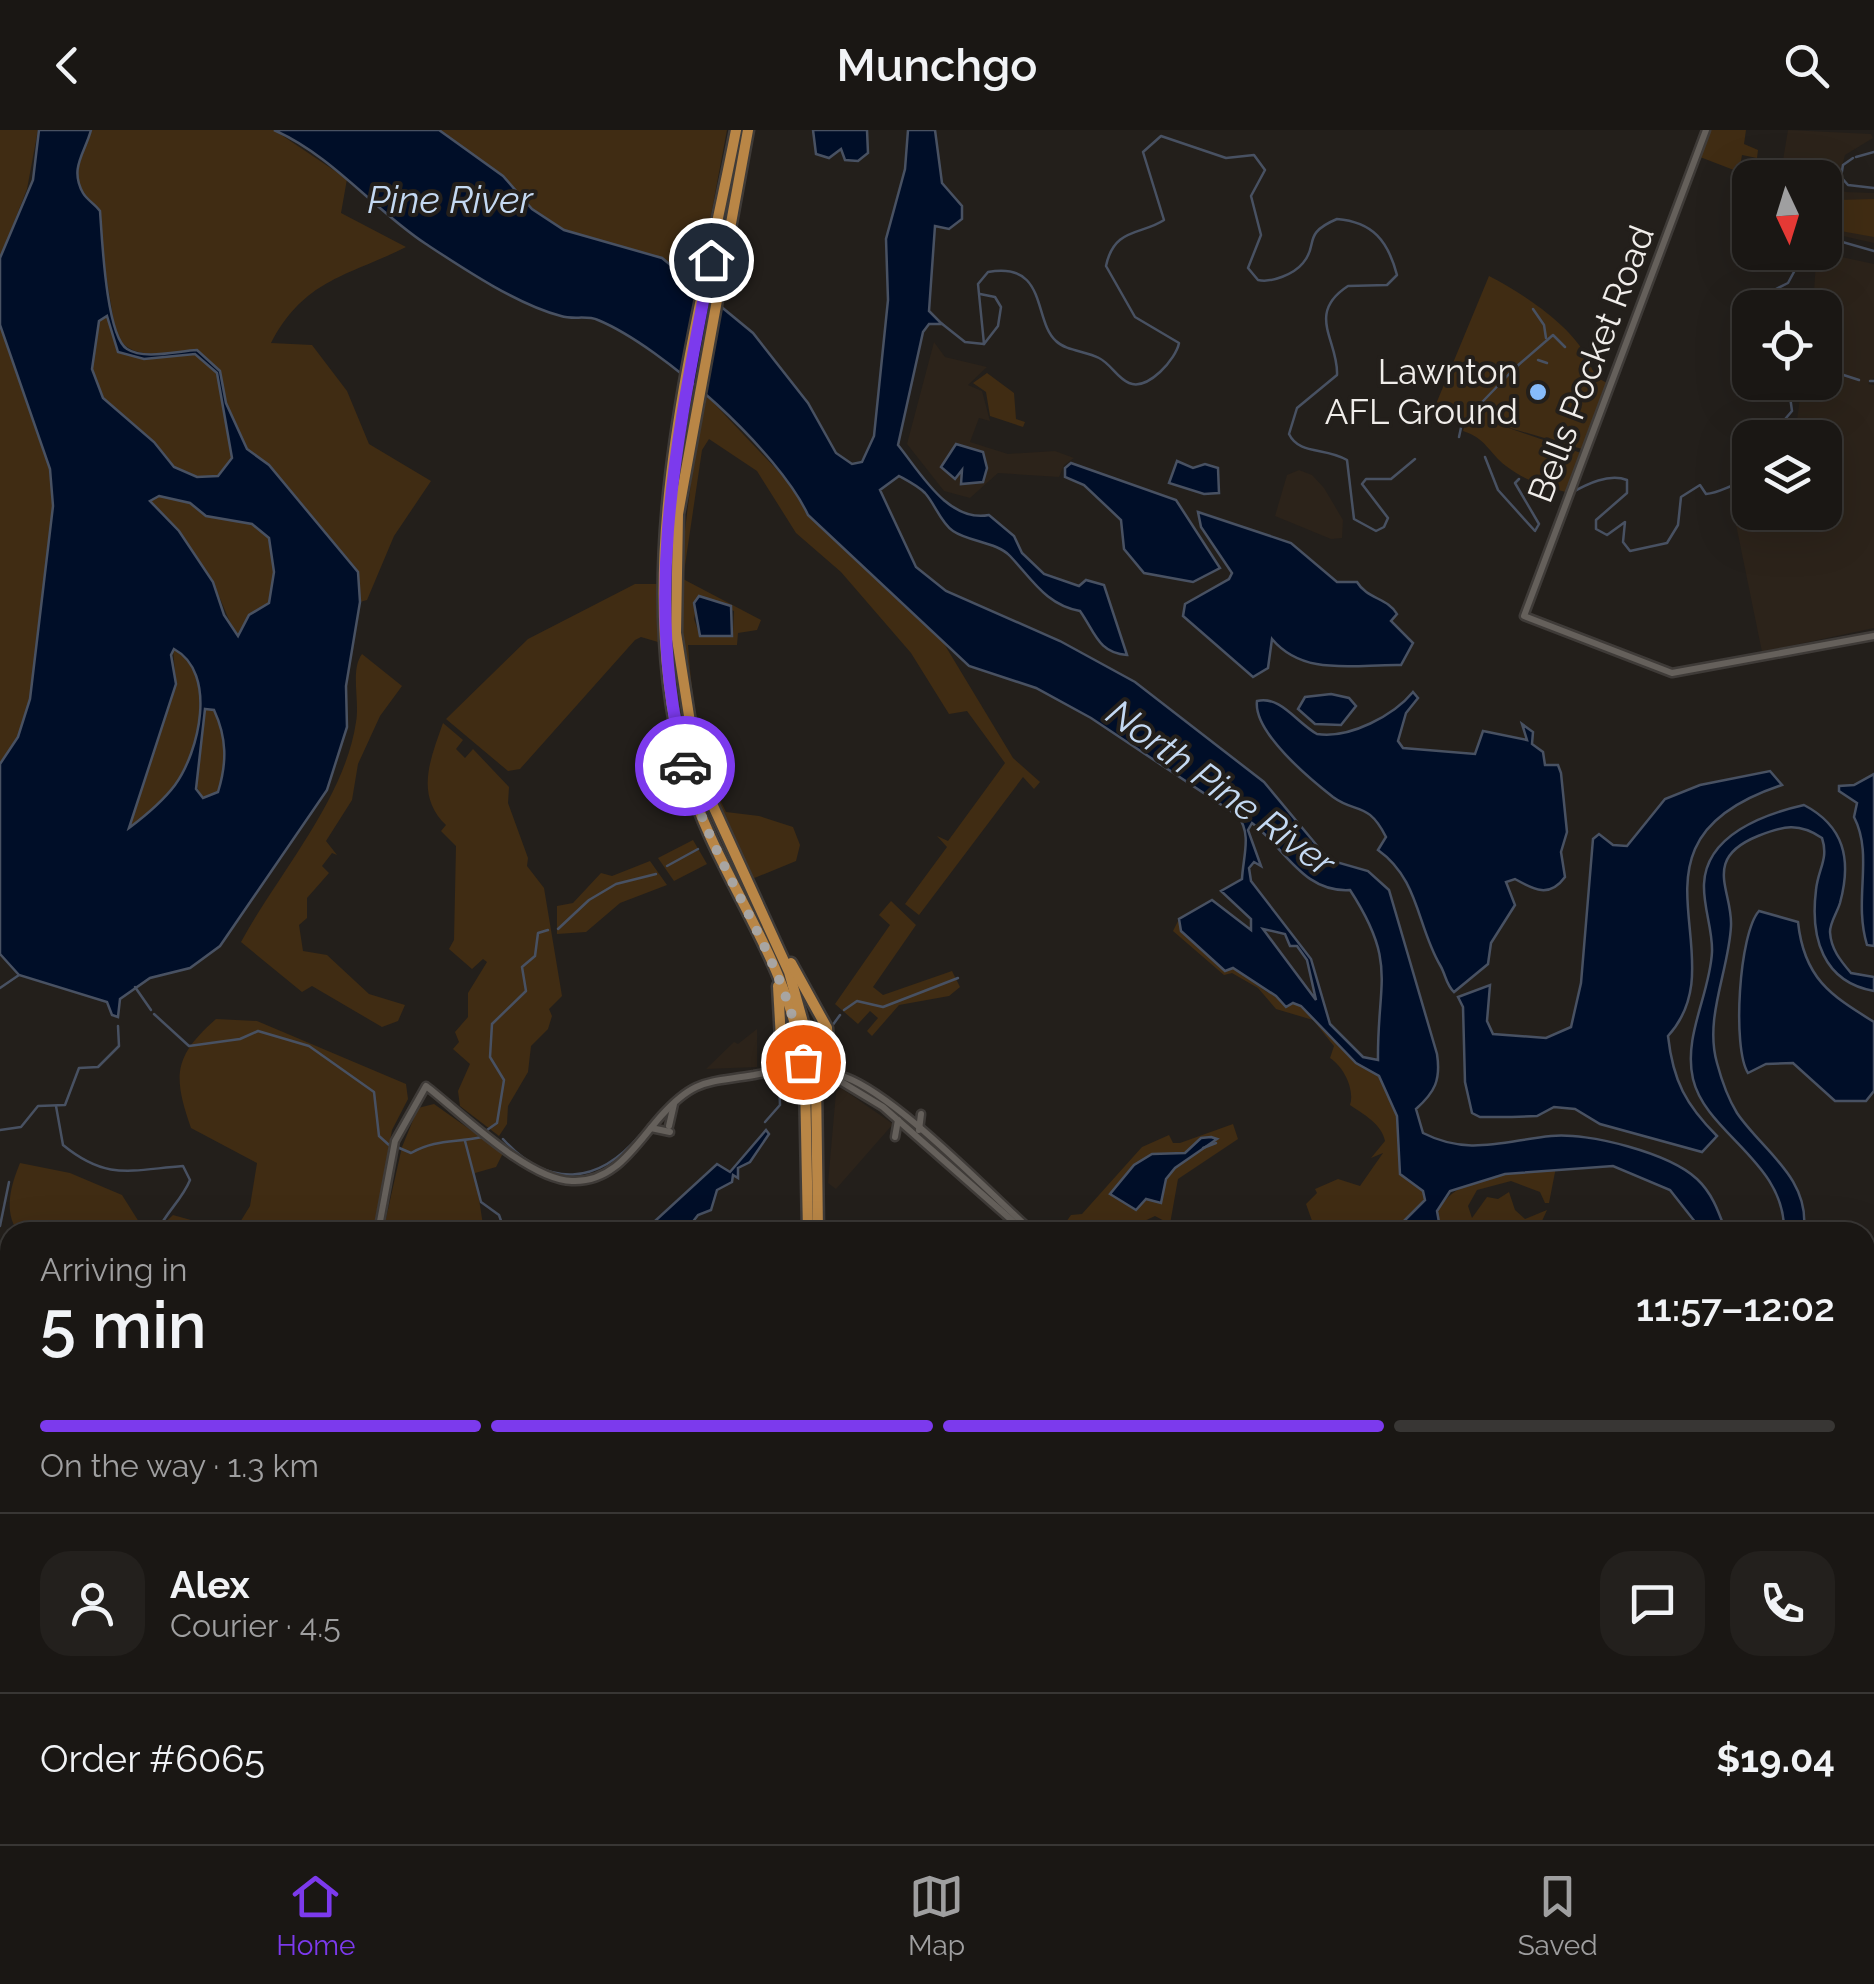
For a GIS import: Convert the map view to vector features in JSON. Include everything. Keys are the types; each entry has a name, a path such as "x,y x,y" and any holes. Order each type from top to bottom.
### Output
{"highway":[{"path":"736,130 665,530 663,595 672,703 695,798 763,938 808,1062"},
{"path":"748,130 675,553 676,633 684,704 706,794 797,993 810,1081 817,1222"},
{"path":"763,938 780,992 781,1069"},
{"path":"780,950 825,1024 832,1071 846,1077"},
{"path":"808,1222 810,1081"}],"main road":[{"name":"Bells Pocket Road","path":"1706,130 1525,617 1669,672 1874,634"},
{"path":"423,1090 550,1176 573,1182 614,1168 664,1112 707,1080 781,1069 832,1071 899,1117 918,1115 919,1135"},
{"path":"699,1074 707,1080"},
{"path":"846,1077 899,1117 1018,1222"},
{"path":"423,1090 452,1108"},
{"path":"380,1222 393,1147 423,1090"},
{"path":"650,1128 669,1129 674,1103"},
{"path":"650,1128 650,1113 664,1112"},
{"path":"899,1117 898,1136 919,1135"}],"shaded area":[{"path":"0,130 38,130 27,189 0,258"},
{"path":"91,130 274,130 347,179 341,213 406,247 313,292 284,322 271,343 312,345 347,391 369,444 431,481 394,536 367,600 360,602 358,572 269,465 247,449 226,403 220,371 197,350 141,353 116,334 94,203 84,196 77,179"},
{"path":"439,130 727,130 698,284 662,258 564,230 532,209 503,176"},
{"path":"1710,130 1746,130 1744,144 1758,150 1757,158 1742,155 1741,160 1732,160 1732,169 1700,157"},
{"path":"1788,130 1871,134 1873,138 1845,155 1842,167 1842,160 1783,160"},
{"path":"1842,191 1874,193 1874,243 1842,236"},
{"path":"1874,199 1874,237 1842,231 1842,200"},
{"path":"1842,257 1874,264 1874,378 1868,384 1874,385 1874,628 1762,652 1737,530 1842,530 1842,420 1797,420 1800,400 1842,400 1842,290 1814,290 1815,270 1842,270"},
{"path":"1489,276 1554,319 1576,340 1595,373 1607,383 1582,449 1503,426 1581,453 1566,492 1513,471 1482,441 1463,431 1466,420 1436,404"},
{"path":"108,316 118,352 144,359 195,354 217,373 232,458 218,477 197,477 174,467 154,442 103,398 92,369 99,321"},
{"path":"0,325 50,469 53,506 30,699 18,737 0,764"},
{"path":"934,342 945,357 987,367 968,385 982,391 990,421 979,418 970,442 1008,454 1055,451 1074,458 1064,465 1059,477 998,473 970,498 944,491 907,444"},
{"path":"987,373 1014,393 1016,419 1025,422 1023,427 990,416 986,392 973,383"},
{"path":"707,396 796,490 808,515 943,642 1013,758 1040,782 1034,789 1023,777 919,915 905,904 947,847 937,836 948,841 1005,763 967,711 949,714 911,653 841,572 796,533 757,471 709,439 702,450 683,579 761,620 757,630 738,633 737,645 688,645 699,731 726,812 759,816 793,827 800,845 796,861 752,879 707,782 685,686 681,589","holes":["699,596 734,611 733,632 700,636 694,619"]},
{"path":"1299,470 1312,475 1324,488 1343,520 1342,538 1331,539 1275,516 1287,475"},
{"path":"159,496 190,503 206,516 252,524 269,538 274,572 269,603 249,615 238,636 203,567 150,501"},
{"path":"635,584 657,584 658,642 641,637 635,640 520,769 508,771 446,719 528,639"},
{"path":"173,648 187,660 196,676 200,695 197,736 183,773 173,787 128,830 176,684"},
{"path":"362,654 402,686 380,716 358,764 352,800 326,841 337,855 332,853 322,866 329,873 307,898 307,918 299,925 303,951 327,955 369,994 405,1005 398,1021 382,1027 312,986 302,992 241,942 339,779 356,722 357,668"},
{"path":"205,708 214,710 218,720 224,761 218,792 203,798 195,767"},
{"path":"443,723 463,740 456,749 465,758 473,749 509,787 508,803 528,858 527,866 544,888 562,996 549,1009 552,1016 548,1029 531,1046 528,1072 508,1106 507,1124 499,1136 460,1106 458,1091 470,1064 453,1049 459,1042 455,1032 468,1017 468,993 487,962 483,959 472,969 449,949 454,940 456,846 441,831 446,825 436,814 428,789 430,764"},
{"path":"693,840 707,864 674,881 658,858"},
{"path":"650,861 667,885 620,903 586,932 557,934 557,906 573,903 601,873 612,876"},
{"path":"891,901 916,925 873,987 883,995 952,971 960,987 949,996 899,1005 872,1036 867,1031 878,1018 870,1011 858,1024 835,1004 890,925 879,915"},
{"path":"1179,919 1181,931 1267,992 1301,1006 1356,1063 1379,1076 1397,1116 1400,1173 1423,1191 1425,1201 1403,1222 1312,1222 1306,1204 1317,1193 1315,1189 1338,1179 1360,1186 1383,1153 1371,1158 1385,1141 1383,1135 1371,1120 1350,1105 1347,1079 1330,1058 1334,1046 1313,1020 1276,1009 1258,988 1232,973 1224,975 1173,931"},
{"path":"216,1019 257,1021 406,1084 408,1099 392,1130 375,1222 240,1222 250,1206 257,1163 191,1128 181,1094 184,1056"},
{"path":"757,1029 757,1067 706,1069 734,1042 738,1044"},
{"path":"841,1088 893,1124 836,1189 828,1183 836,1092"},
{"path":"434,1104 503,1153 496,1167 475,1173 483,1222 385,1222 402,1147 418,1108"},
{"path":"1233,1124 1238,1139 1178,1179 1170,1222 1155,1216 1142,1222 1066,1222 1071,1215 1082,1214 1142,1147 1169,1135 1173,1143"},
{"path":"20,1163 70,1173 122,1195 139,1222 13,1222 11,1189"},
{"path":"1556,1167 1549,1203 1545,1203 1540,1192 1511,1181 1477,1190 1468,1206 1472,1218 1487,1197 1498,1199 1509,1192 1515,1210 1525,1219 1547,1210 1542,1222 1439,1222 1437,1211 1459,1189 1507,1174"},
{"path":"173,1215 198,1222 166,1222"}],"water":[{"path":"39,130 91,130 80,161 79,184 100,211 106,285 120,340 127,349 142,354 197,350 220,371 226,403 247,449 269,465 358,572 360,602 346,686 347,727 327,790 220,946 190,968 150,978 120,999 118,1017 112,1015 107,1002 19,975 0,954 0,764 18,737 30,699 53,506 50,469 0,325 0,258 33,180","holes":["107,316 118,352 144,359 195,354 217,373 232,458 218,476 197,477 174,467 154,442 103,398 92,369 99,321","159,496 190,503 206,516 252,524 269,538 274,572 269,603 249,615 238,636 224,615 213,582 179,531 150,501","174,649 188,660 196,676 200,694 197,734 175,785 129,828 176,684 171,655","205,709 214,710 223,741 221,781 218,792 203,798 196,789"]},
{"path":"274,130 439,130 503,176 532,209 564,230 662,258 753,333 808,403 836,453 852,464 862,462 874,436 888,300 886,239 905,169 908,130 935,130 942,183 962,206 962,219 949,229 935,226 929,311 942,324 929,324 923,332 898,445 936,493 961,511 989,515 1014,536 1022,553 1044,574 1079,586 1086,580 1104,585 1127,655 1103,646 1080,611 1058,603 1040,590 1004,551 953,531 925,493 899,476 880,490 916,567 946,591 1060,641 1135,682 1264,782 1329,860 1368,871 1389,890 1437,1054 1435,1085 1416,1109 1423,1133 1471,1145 1551,1136 1585,1137 1648,1153 1697,1179 1722,1222 1695,1222 1670,1190 1613,1166 1505,1174 1450,1191 1437,1211 1439,1222 1403,1222 1425,1200 1423,1191 1400,1174 1397,1116 1379,1076 1356,1063 1301,1006 1293,1003 1286,1007 1233,968 1225,971 1181,931 1179,919 1212,900 1251,930 1251,919 1221,891 1242,879 1246,838 1238,816 1091,718 1036,688 969,666 808,515 772,462 746,433 654,353 598,320 544,311 492,285 407,230 315,154","holes":["1252,823 1307,877 1334,889 1350,890 1365,915 1380,955 1382,973 1378,1060 1363,1057 1330,1024 1311,959 1251,881 1249,868 1254,862 1261,866 1248,830","1263,929 1285,934 1290,946 1297,946 1307,960 1316,1000"]},
{"path":"813,130 867,130 868,153 858,161 845,160 841,149 829,158 816,154"},
{"path":"956,444 983,452 987,468 983,482 961,484 962,470 955,479 941,467"},
{"path":"1177,461 1193,468 1205,464 1218,468 1219,493 1204,494 1169,483"},
{"path":"1071,463 1176,500 1220,568 1193,582 1144,573 1124,549 1121,520 1084,485 1065,477 1065,468"},
{"path":"1198,512 1291,543 1337,582 1357,582 1388,605 1397,614 1391,621 1413,643 1401,665 1314,664 1285,651 1272,639 1268,668 1253,677 1183,616 1185,604 1229,579 1232,573 1201,527"},
{"path":"699,596 731,606 732,636 700,636 694,603"},
{"path":"1413,692 1418,698 1406,713 1398,741 1403,748 1475,754 1483,731 1527,740 1522,724 1533,732 1532,744 1543,752 1545,765 1558,765 1561,773 1567,832 1561,852 1565,877 1547,890 1515,879 1506,882 1515,905 1491,943 1488,964 1454,992 1432,950 1410,889 1378,850 1386,837 1379,826 1367,813 1333,797 1298,767 1273,740 1258,713 1257,701 1273,702 1317,734 1330,735 1357,729 1383,717"},
{"path":"1331,694 1349,698 1356,706 1341,725 1315,724 1298,709 1305,697"},
{"path":"1770,771 1782,785 1730,809 1701,837 1689,868 1692,971 1687,1005 1668,1036 1673,1066 1683,1091 1717,1136 1702,1152 1600,1124 1575,1109 1554,1107 1537,1116 1512,1117 1480,1117 1472,1113 1465,1082 1463,1007 1458,997 1490,985 1487,1021 1493,1034 1546,1038 1571,1027 1581,983 1593,839 1599,834 1613,845 1627,846 1665,799 1700,785"},
{"path":"1874,774 1874,946 1867,945 1863,928 1862,847 1854,817 1857,803 1839,791 1839,786 1854,785"},
{"path":"1804,805 1818,813 1836,834 1845,872 1840,903 1830,928 1832,944 1851,973 1874,977 1874,991 1843,978 1832,968 1818,941 1815,908 1824,858 1822,838 1791,827 1758,836 1730,855 1724,876 1731,926 1713,1029 1717,1063 1734,1108 1792,1179 1804,1222 1783,1222 1772,1186 1760,1167 1701,1098 1691,1063 1694,1031 1712,952 1704,893 1707,867 1726,840 1772,814"},
{"path":"1759,911 1798,922 1806,957 1822,983 1874,1022 1874,1091 1866,1101 1835,1101 1793,1063 1766,1064 1748,1073 1740,1040 1740,991 1747,942"},
{"path":"766,1130 769,1134 750,1162 738,1168 738,1178 733,1175 732,1182 717,1190 711,1210 693,1222 654,1222 717,1164 730,1172"},
{"path":"1201,1138 1217,1139 1175,1168 1166,1179 1161,1203 1146,1199 1136,1210 1110,1194 1134,1165 1152,1154 1185,1153"}],"waterway":[{"path":"941,323 965,342 984,344 978,284 988,272 1007,271 1021,275 1030,284 1056,341 1099,358 1129,383 1152,378 1167,365 1179,343 1135,317 1106,266 1115,244 1122,238 1164,220 1143,152 1161,136 1226,158 1254,155 1265,170 1251,196 1261,235 1248,268 1258,280 1276,279 1299,267 1308,257 1315,235 1337,219 1360,224 1377,235 1389,252 1397,275 1387,285 1348,286 1335,296 1326,318 1337,375 1297,408 1289,434 1299,445 1347,460 1354,519 1376,531 1384,527 1388,518 1362,484 1366,479 1391,479 1415,459"},
{"path":"1856,157 1874,152"},
{"path":"1853,158 1843,165 1841,177 1848,185 1874,188"},
{"path":"1842,242 1874,251"},
{"path":"1774,290 1788,283 1795,270"},
{"path":"980,294 995,297 1001,307 998,326 984,344"},
{"path":"1533,309 1544,325 1546,338"},
{"path":"1516,367 1553,335 1565,347"},
{"path":"1538,360 1547,363"},
{"path":"1459,437 1462,423 1513,370"},
{"path":"1842,374 1859,380"},
{"path":"1784,420 1792,411 1790,400"},
{"path":"1485,457 1498,490 1535,531 1539,524 1515,483 1519,479"},
{"path":"1571,493 1606,479 1627,480 1627,493 1596,520 1596,529 1607,535 1625,522 1623,542 1630,551 1667,543 1678,525 1681,497 1700,485 1706,494 1732,486"},
{"path":"667,866 698,849"},
{"path":"558,929 589,900 616,884 656,874"},
{"path":"487,1130 497,1123 504,1080 490,1057 492,1024 526,991 522,967 535,956 538,933 548,930"},
{"path":"0,988 19,975"},
{"path":"844,1010 857,1001 883,1007 958,978"},
{"path":"135,987 151,1010"},
{"path":"154,1014 189,1046 240,1039 258,1031 309,1046 374,1092 379,1136 389,1145"},
{"path":"832,1026 840,1015"},
{"path":"0,1130 21,1127 38,1106 65,1105 79,1068 98,1067 119,1046 118,1026"},
{"path":"819,1054 824,1047"},
{"path":"787,1061 796,1056"},
{"path":"765,1122 780,1105 779,1080"},
{"path":"56,1106 63,1145 93,1164 134,1171 183,1166 190,1180 163,1222"},
{"path":"503,1139 537,1166 573,1174 607,1164 640,1135"},
{"path":"397,1147 411,1153 437,1143 482,1137"},
{"path":"465,1141 481,1202 499,1215 501,1222"},
{"path":"1203,1148 1216,1143"},
{"path":"1,1222 9,1182"}],"way so far":[{"path":"685,766 704,820 779,975 803,1062"}],"place":[{"name":"Lawnton AFL Ground","path":"1538,392"}],"route":[{"path":"685,766 668,672 663,595 665,530 674,454 711,260"}],"water label":[{"name":"Pine River","path":"450,200"},
{"name":"North Pine River","path":"1221,788"}]}
